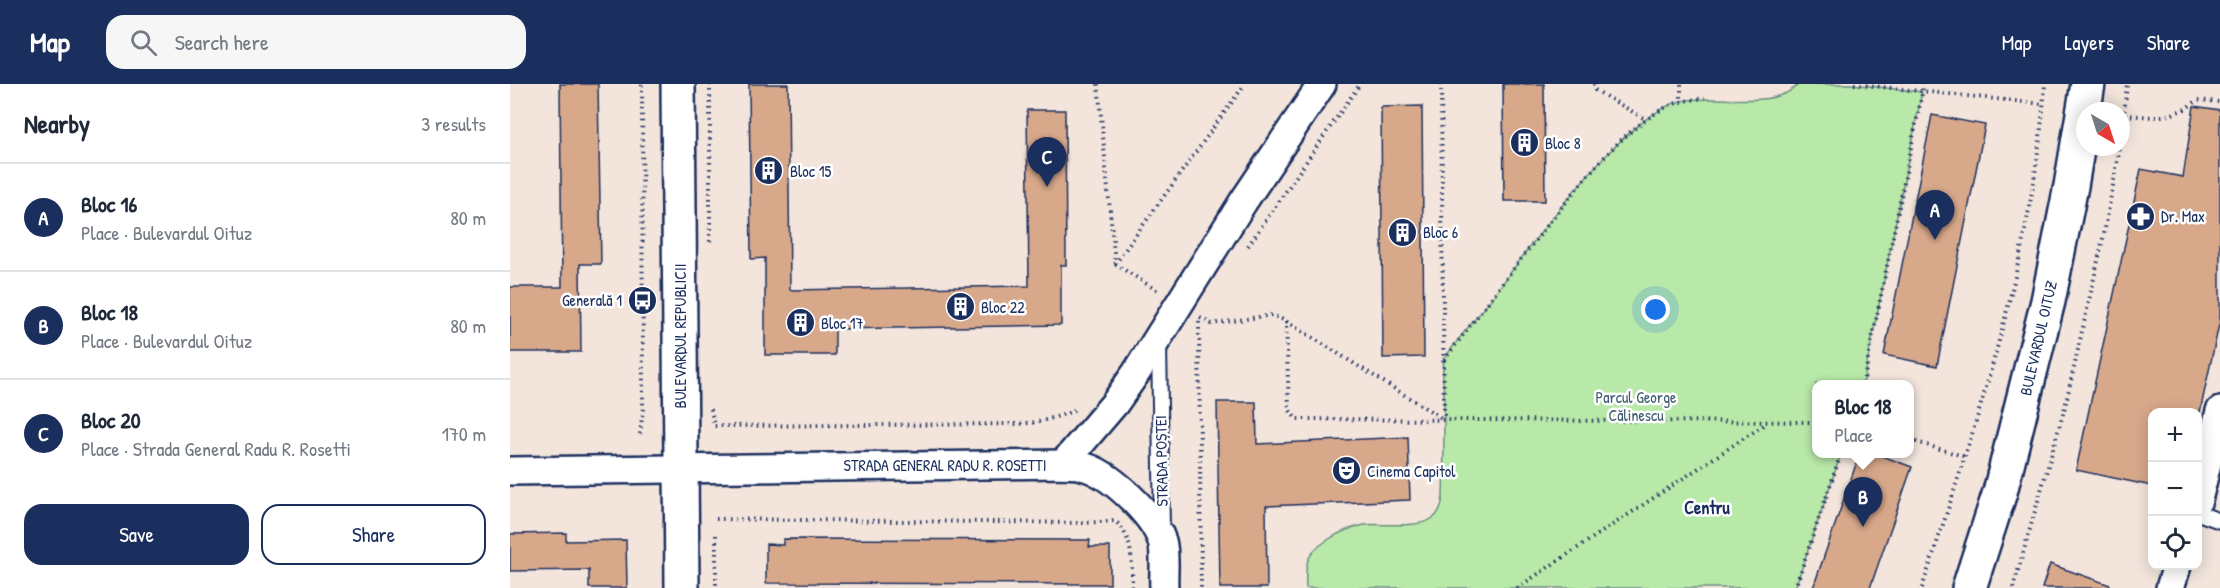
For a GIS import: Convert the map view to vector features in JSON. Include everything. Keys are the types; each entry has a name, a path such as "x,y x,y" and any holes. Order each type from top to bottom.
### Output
{"main road":[{"name":"BULEVARDUL REPUBLICII","path":"678,84 682,588"},
{"name":"BULEVARDUL OITUZ","path":"1969,588 2000,492 2048,301 2088,84"}],"street":[{"name":"STRADA GENERAL RADU R. ROSETTI","path":"510,471 1063,464 1115,403 1322,84"},
{"path":"2202,484 2220,411"},
{"name":"STRADA POȘTEI","path":"1063,464 1089,469 1121,489 1148,518 1162,542 1164,588"},
{"path":"2170,588 2176,570"}],"lane":[{"name":"STRADA POȘTEI","path":"1159,333 1162,542"},
{"path":"2202,514 2220,521"}],"path":[{"path":"640,434 643,409 642,84"},
{"path":"1098,84 1116,264"},
{"path":"1116,264 1245,84"},
{"path":"1246,249 1360,84"},
{"path":"1441,84 1444,420"},
{"path":"1594,84 1595,90 1646,119"},
{"path":"1681,84 1681,101"},
{"path":"1854,84 2043,104"},
{"path":"1864,380 1924,84"},
{"path":"1922,588 1966,457 2012,287 2031,195 2045,84"},
{"path":"2126,102 2127,84"},
{"path":"1444,360 1574,192 1616,146 1646,119 1663,108 1681,101 1705,98"},
{"path":"2130,115 2154,117 2170,115 2198,100 2220,102"},
{"path":"2013,588 2065,407 2104,234 2118,156"},
{"path":"1116,264 1163,295"},
{"path":"1201,588 1199,317 1206,308"},
{"path":"1199,317 1212,324 1272,315 1286,321 1444,420"},
{"path":"1286,321 1289,409 1296,419 1812,422"},
{"path":"714,426 1034,423 1056,418 1081,405"},
{"path":"1517,588 1768,422"},
{"path":"1914,441 1966,457"},
{"path":"1795,588 1840,458"},
{"path":"716,519 1082,523 1115,521 1131,549 1132,588"},
{"path":"716,535 716,588"}],"green space":[{"name":"Parcul George Călinescu","path":"1799,84 1851,84 1922,92 1864,380 1812,380 1812,458 1840,458 1795,588 1306,588 1306,566 1310,556 1319,546 1335,535 1365,525 1419,523 1437,514 1443,497 1443,369 1446,356 1548,223 1602,159 1630,132 1656,112 1681,101 1760,99 1788,92"}],"building":[{"path":"560,84 598,84 601,264 580,264 581,352 510,352 510,287 562,287"},
{"path":"749,84 788,84 790,290 1029,286 1027,110 1065,110 1066,265 1061,265 1061,325 835,329 835,355 765,355 765,258 751,259"},
{"name":"Bloc 8","path":"1503,84 1544,84 1545,201 1504,201"},
{"name":"Bloc 6","path":"1422,106 1424,357 1383,358 1381,107"},
{"path":"2194,106 2220,110 2220,320 2201,408 2148,408 2148,485 2076,470 2141,169 2183,177"},
{"path":"1932,115 1985,125 1937,366 1884,355"},
{"path":"1217,402 1256,402 1257,444 1408,437 1410,500 1266,506 1267,588 1220,588"},
{"path":"1858,458 1888,458 1912,467 1870,588 1813,588"},
{"path":"566,533 566,541 626,540 627,588 589,588 589,570 510,571 510,534"},
{"path":"783,539 1090,540 1089,547 1110,547 1110,584 766,583 766,544 783,545"},
{"path":"2050,564 2110,585 2109,588 2042,588"}],"place":[{"name":"Bloc 8","path":"1524,143"},
{"name":"Bloc 15","path":"769,171"},
{"name":"Bloc 20","path":"1047,187"},
{"name":"Dr. Max","path":"2140,216"},
{"name":"Bloc 6","path":"1402,232"},
{"name":"Bloc 16","path":"1935,240"},
{"name":"Generală 1","path":"643,300"},
{"name":"Bloc 22","path":"960,307"},
{"name":"Bloc 17","path":"800,323"},
{"name":"Cinema Capitol","path":"1346,471"},
{"name":"Bloc 18","path":"1863,527"}],"district":[{"name":"Centru","path":"1707,507"}]}
